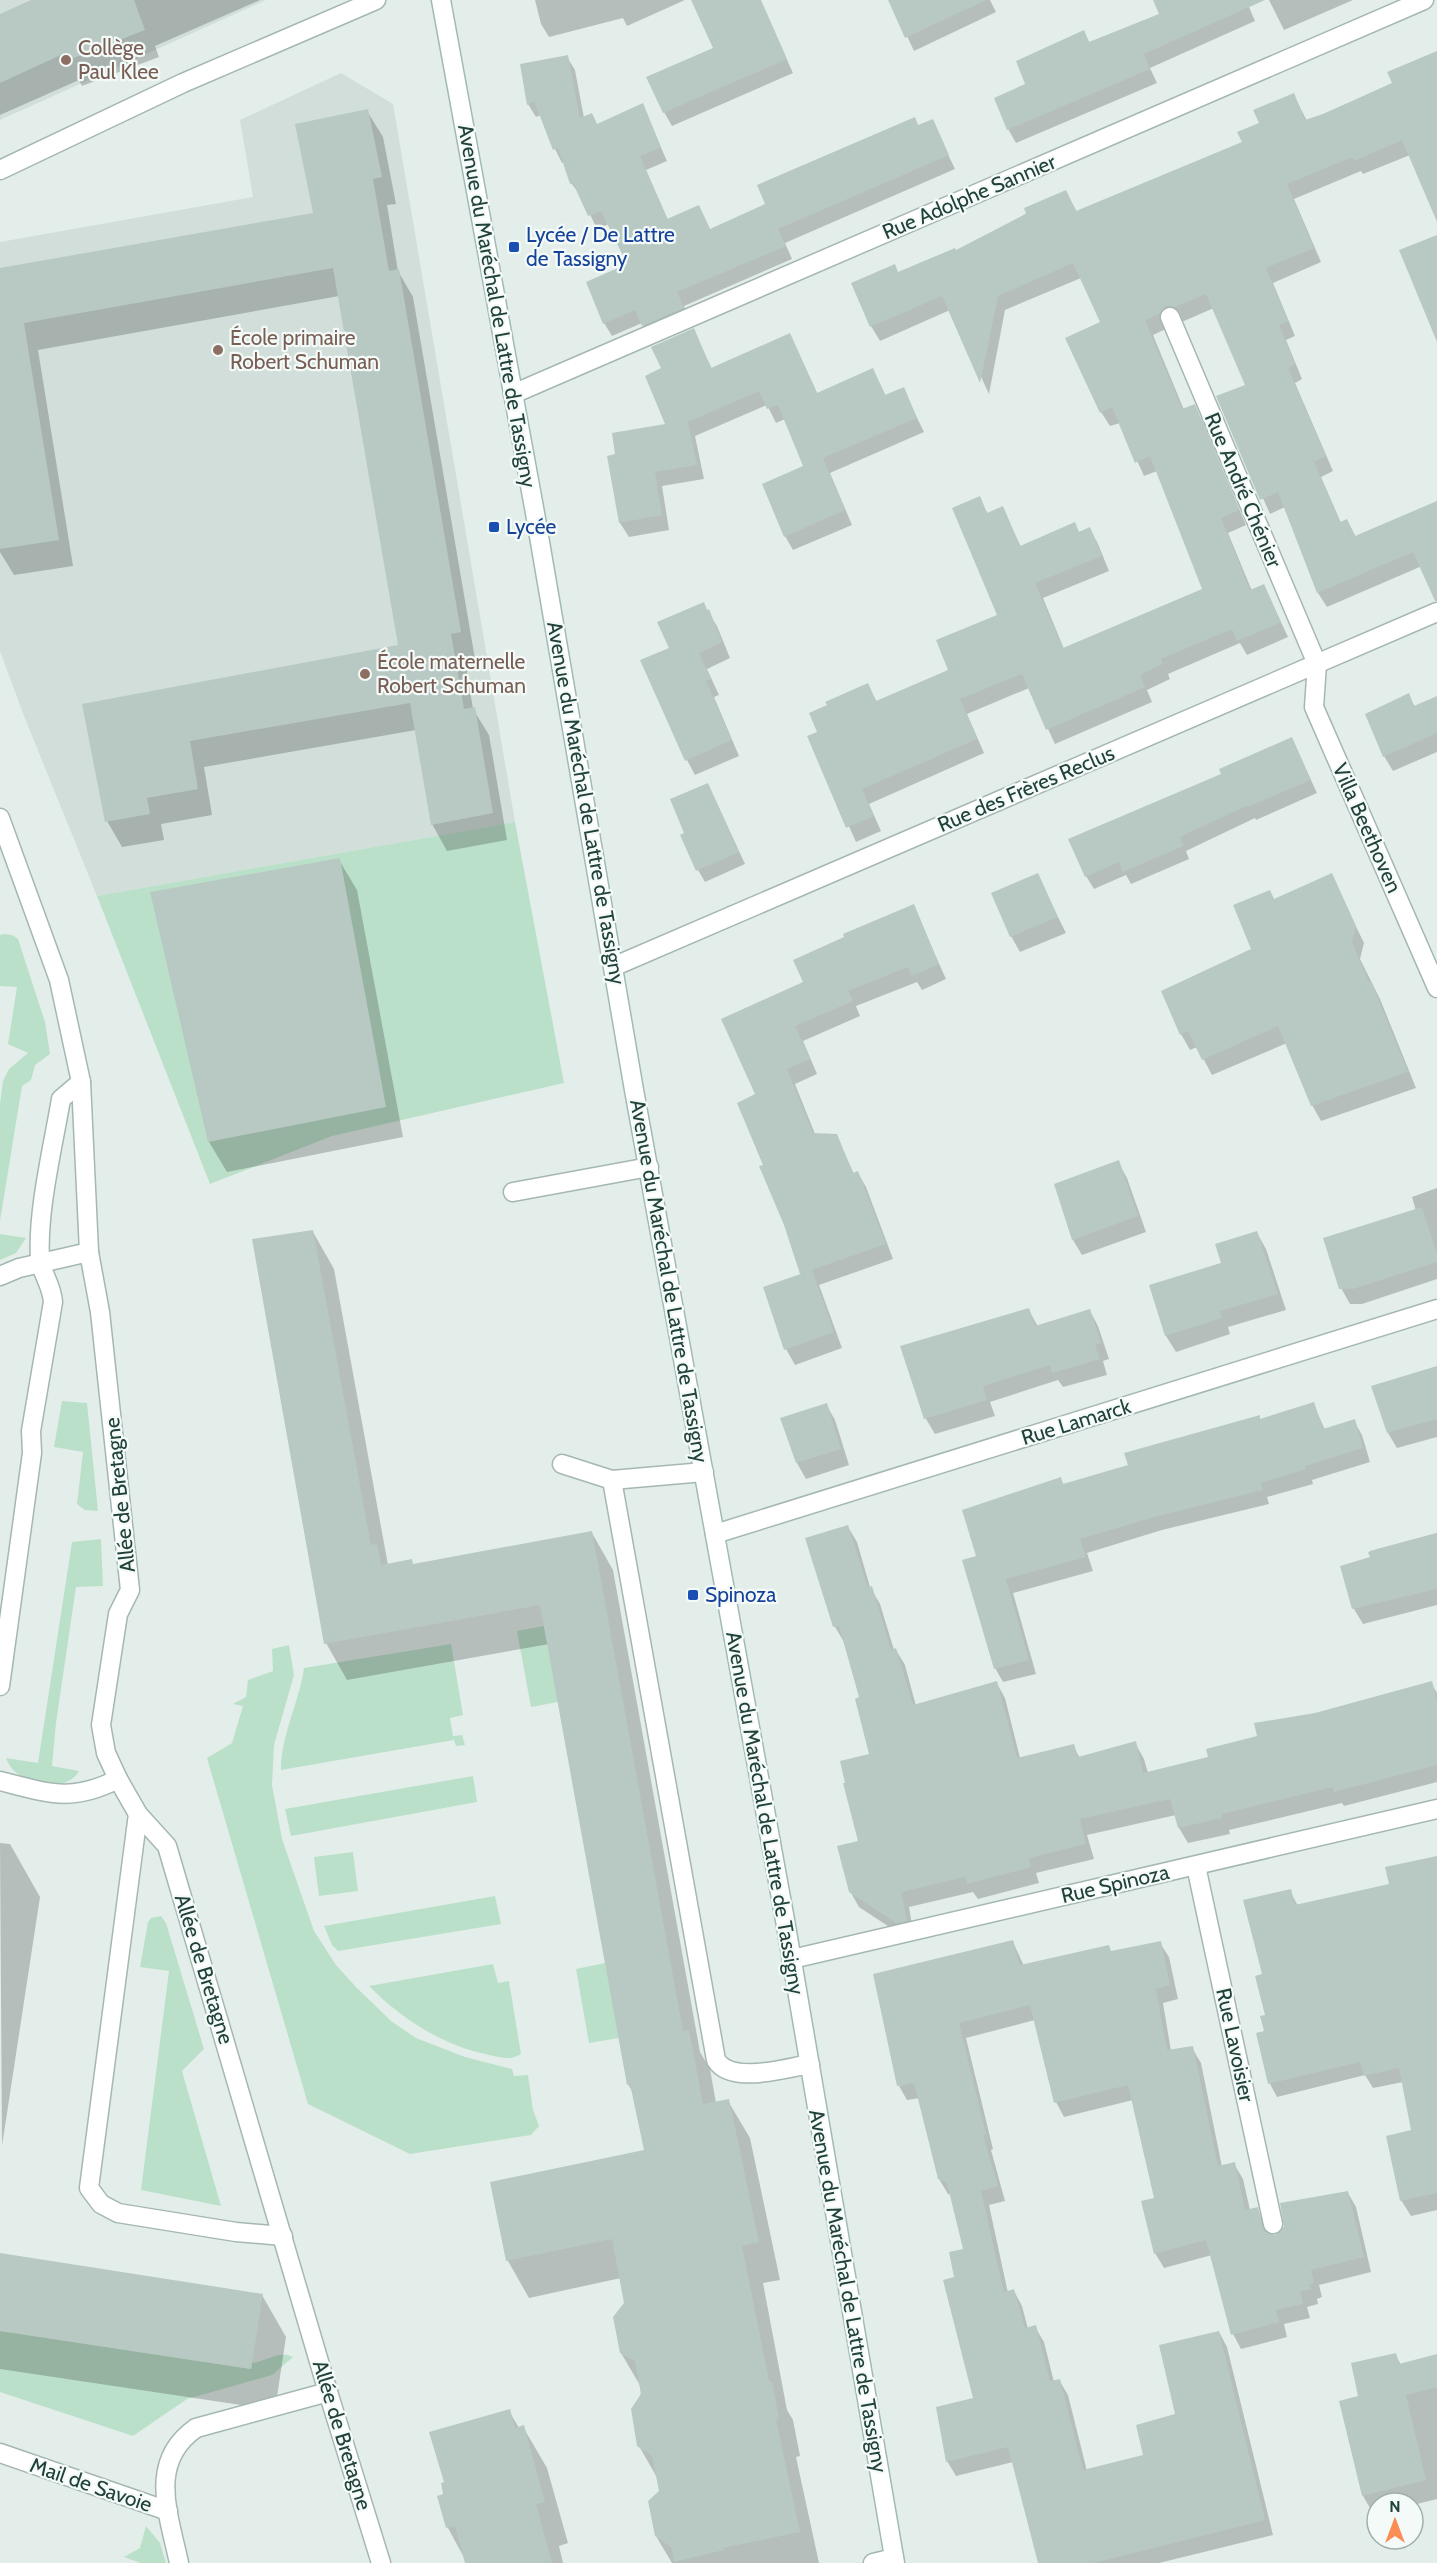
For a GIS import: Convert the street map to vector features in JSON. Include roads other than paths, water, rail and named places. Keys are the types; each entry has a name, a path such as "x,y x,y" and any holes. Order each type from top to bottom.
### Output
{"street":[{"path":"0,170 183,82 376,0"},
{"name":"Avenue du Maréchal de Lattre de Tassigny","path":"441,0 792,1959 894,2560"},
{"name":"Rue Adolphe Sannier","path":"513,394 1424,0"},
{"name":"Rue André Chénier","path":"1170,317 1317,664"},
{"name":"Rue des Frères Reclus","path":"615,966 1437,612"},
{"name":"Villa Beethoven","path":"1317,664 1314,707 1437,988"},
{"name":"Allée de Bretagne","path":"0,822 59,980 81,1082 89,1252 100,1312 130,1590 118,1614 101,1725 106,1753 138,1814 167,1846 328,2392 381,2563"},
{"path":"0,1686 32,1453 32,1431 53,1302 52,1289 39,1262 40,1230 61,1099 81,1082"},
{"path":"513,1192 649,1167"},
{"path":"0,1276 39,1262 89,1252"},
{"name":"Rue Lamarck","path":"715,1534 1437,1309"},
{"path":"562,1464 612,1479 704,1472"},
{"path":"612,1479 716,2060 720,2066 736,2073 810,2064"},
{"path":"0,1781 47,1793 73,1796 96,1791 118,1779"},
{"name":"Rue Spinoza","path":"792,1959 1437,1809"},
{"path":"138,1814 89,2188 101,2204 118,2213 236,2232 283,2236"},
{"name":"Rue Lavoisier","path":"1196,1866 1273,2224"},
{"name":"Mail de Savoie","path":"0,2453 168,2511 164,2482 177,2446 185,2436 196,2428 328,2392"},
{"path":"168,2511 179,2563"},
{"path":"873,2563 894,2560"}],"place":[{"name":"Collège Paul Klee","path":"66,60"},
{"name":"Lycée / De Lattre de Tassigny","path":"514,247"},
{"name":"École primaire Robert Schuman","path":"218,350"},
{"name":"Lycée","path":"494,527"},
{"name":"École maternelle Robert Schuman","path":"365,674"},
{"name":"Spinoza","path":"693,1595"}]}
